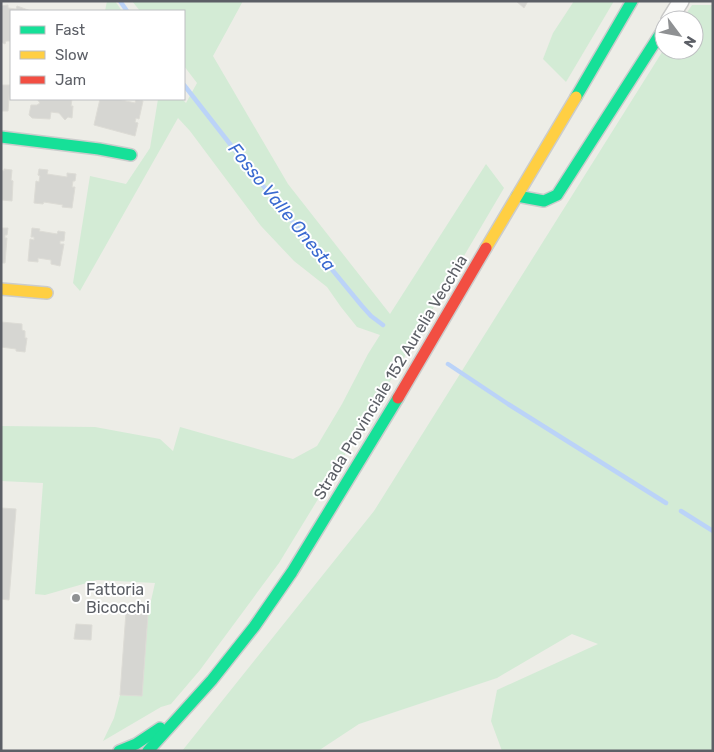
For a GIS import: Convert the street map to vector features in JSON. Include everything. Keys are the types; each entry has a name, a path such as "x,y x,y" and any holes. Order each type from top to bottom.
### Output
{"main road":[{"name":"Strada Provinciale 152 Aurelia Vecchia","path":"148,751 212,680 248,635 292,572 632,1"},
{"path":"517,196 544,201 557,195 654,44"},
{"path":"1,137 131,155"},
{"path":"1,289 47,293"},
{"path":"119,751 136,744 182,714"}],"green space":[{"path":"107,1 115,1 121,10 105,10"},
{"path":"132,1 243,1 213,56 288,184 390,314 486,164 504,188 395,373 279,563 200,670 171,704 161,707 103,741 114,718 120,695 142,696 148,614 155,583 97,580 45,595 35,594 43,483 1,481 1,426 95,427 160,439 173,451 180,427 293,459 317,446 380,335 357,327 327,287 294,261 261,226 190,131 178,118 80,291 73,283 90,176 126,184 150,148 158,100 183,100 186,103 197,83 185,67 185,10 139,10"},
{"path":"574,1 614,1 566,82 543,59 553,33"},
{"path":"692,5 713,5 713,751 502,751 491,721 497,690 598,644 572,634 497,678 359,724 318,751 182,751 374,511 657,60 704,60 704,10 689,10"}],"building":[{"path":"516,1 528,1 524,8"},
{"path":"8,5 8,8 16,9 17,6 28,10 10,10 10,41 6,41 5,44 1,42 1,6"},
{"path":"1,85 10,85 8,111 1,111"},
{"path":"38,100 72,100 72,118 68,117 65,120 59,113 51,112 50,119 32,118 29,115 31,105 40,103"},
{"path":"100,100 122,100 135,103 136,100 143,101 139,119 136,118 135,122 138,123 135,136 94,125"},
{"path":"4,169 12,170 12,201 2,200 1,170 4,171"},
{"path":"39,169 48,170 47,174 67,177 67,173 76,174 72,187 75,187 72,208 44,202 43,204 34,203 36,181 39,182 40,176 38,175"},
{"path":"1,228 8,228 7,235 5,235 5,238 7,238 5,263 1,263"},
{"path":"32,228 57,234 58,231 65,232 64,241 60,241 60,244 64,244 60,266 51,264 51,260 38,258 38,262 28,261 30,239 34,240 34,237 31,237"},
{"path":"1,322 22,324 22,330 25,331 25,338 27,338 25,352 1,347"},
{"path":"1,508 16,509 9,600 1,599"},
{"path":"126,612 148,614 142,696 120,695"},
{"path":"76,624 92,625 91,640 74,639"}],"waterway":[{"name":"Fosso Valle Onesta","path":"120,1 126,10"},
{"name":"Fosso Valle Onesta","path":"185,86 255,176 362,306 383,325"},
{"name":"Fosso Valle Onesta","path":"448,364 666,503"},
{"name":"Fosso Valle Onesta","path":"681,511 713,531"}],"traffic: fast":[{"path":"576,97 632,1"},
{"path":"517,196 544,201 557,195 654,44"},
{"path":"1,137 99,149 131,155"},
{"path":"148,751 212,680 254,627 292,572 398,398"},
{"path":"119,751 136,744 160,728"}],"traffic: slow":[{"path":"486,248 576,97"},
{"path":"1,289 47,293"}],"traffic: jam":[{"path":"398,398 486,248"}],"place":[{"name":"Fattoria Bicocchi","path":"76,598"}]}
